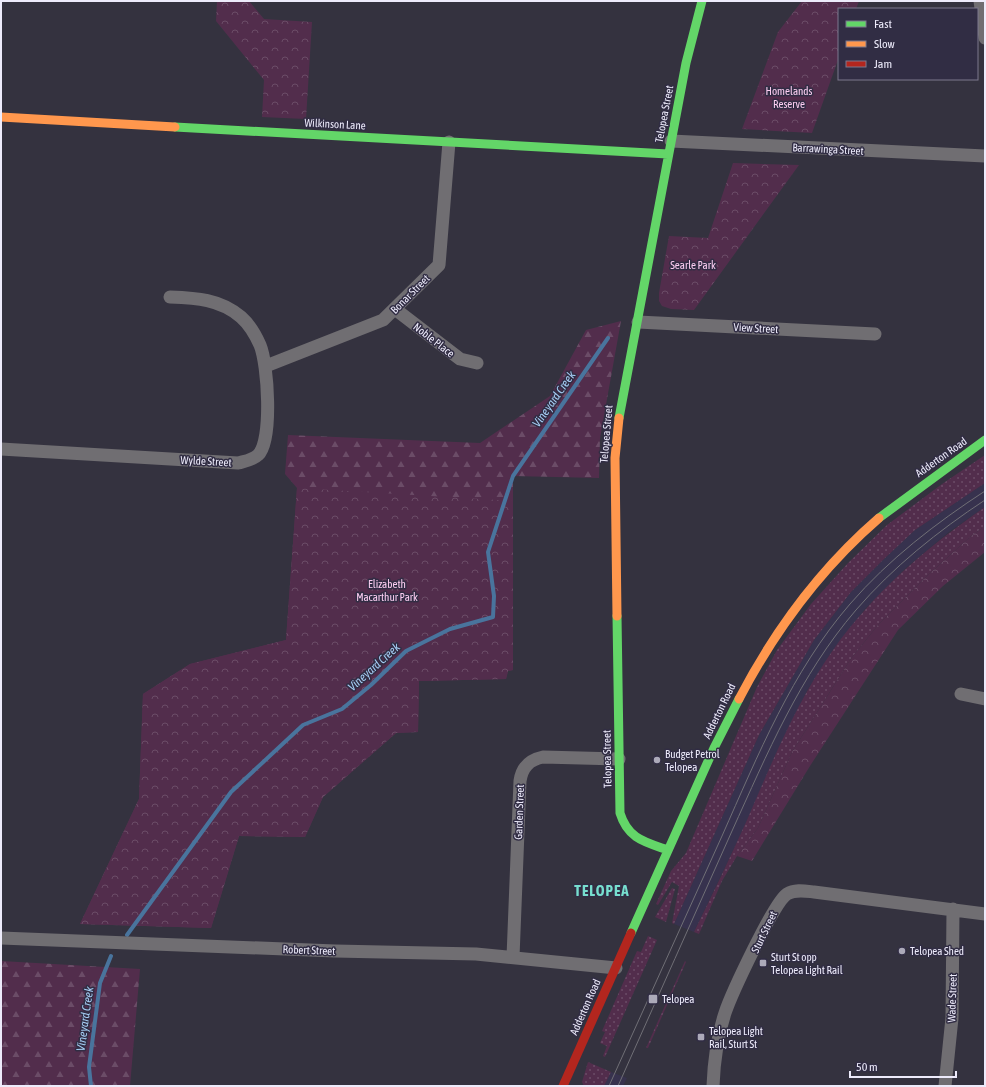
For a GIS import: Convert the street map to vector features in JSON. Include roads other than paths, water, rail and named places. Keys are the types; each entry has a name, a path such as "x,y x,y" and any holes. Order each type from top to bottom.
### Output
{"street":[{"name":"Telopea Street","path":"668,850 638,838 625,829 620,813 615,458 619,415 638,322 670,147 686,63 702,1"},
{"path":"980,1 985,38"},
{"name":"Wilkinson Lane","path":"1,117 449,142 670,147"},
{"name":"Bonar Street","path":"266,366 383,320 439,264 449,142"},
{"name":"Barrawinga Street","path":"670,147 985,156"},
{"name":"Wylde Street","path":"1,449 238,463 250,460 258,455 268,434 266,366 260,345 243,318 231,309 215,301 197,298 170,297"},
{"name":"Noble Place","path":"395,309 460,359 477,363"},
{"name":"View Street","path":"638,322 875,334"},
{"name":"Adderton Road","path":"563,1086 737,699 764,650 800,599 834,560 865,530 901,500 985,440"},
{"path":"961,694 985,699"},
{"name":"Garden Street","path":"514,957 520,781 524,768 535,759 543,757 619,759"},
{"name":"Sturt Street","path":"713,1086 716,1053 727,1008 773,911 787,894 799,891 814,892 985,914"},
{"name":"Wade Street","path":"945,1086 952,1018 953,909"},
{"name":"Robert Street","path":"1,938 327,951 476,954 616,968"}],"waterway":[{"name":"Vineyard Creek","path":"127,935 231,792 303,725 342,709 371,685 406,651 450,629 493,617 494,596 488,552 513,476 608,338"},
{"name":"Vineyard Creek","path":"91,1086 89,1067 100,983 111,956"}],"tram line":[{"path":"609,1086 763,745 794,685 811,657 829,630 850,604 881,572 931,529 985,491"},
{"path":"618,1086 758,773 801,688 836,635 870,594 917,550 950,524 985,500"}],"place":[{"name":"Budget Petrol Telopea","path":"657,760"},
{"name":"Telopea Shed","path":"902,951"},
{"name":"Sturt St opp Telopea Light Rail","path":"763,963"},
{"name":"Telopea","path":"653,999"},
{"name":"Telopea Light Rail, Sturt St","path":"701,1037"}],"district":[{"name":"TELOPEA","path":"602,890"}],"park label":[{"name":"Homelands Reserve","path":"789,97"},
{"name":"Searle Park","path":"693,265"},
{"name":"Elizabeth Macarthur Park","path":"387,590"}]}
